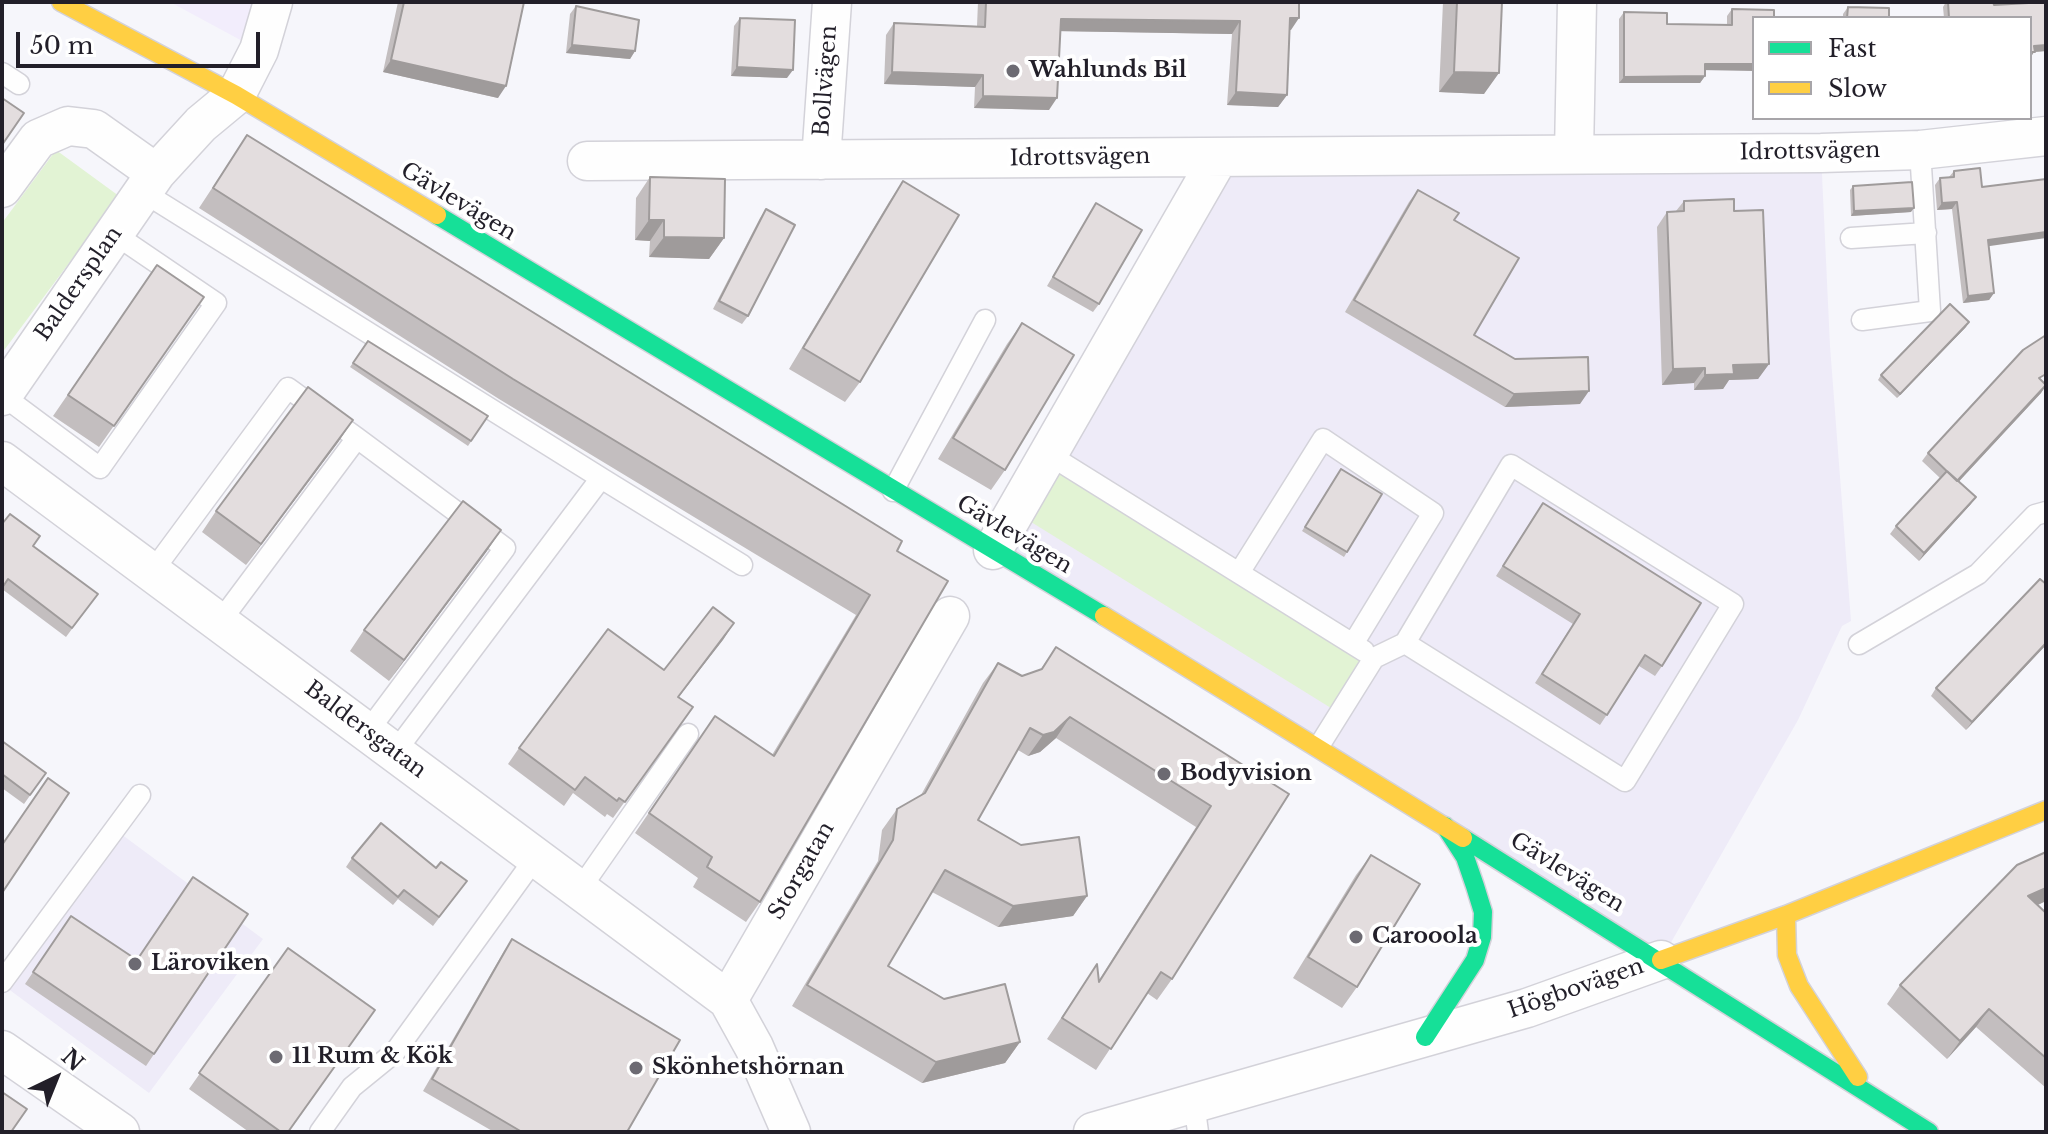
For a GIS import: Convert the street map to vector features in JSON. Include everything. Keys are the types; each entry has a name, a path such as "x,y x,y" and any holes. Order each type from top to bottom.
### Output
{"main road":[{"name":"Gävlevägen","path":"61,2 236,95 1319,746 1929,1132"},
{"name":"Högbovägen","path":"1661,960 1786,915 2046,810"},
{"path":"1425,1037 1475,960 1482,937 1483,912 1475,886 1465,857 1444,824"},
{"path":"1786,915 1787,955 1799,986 1870,1094"}],"street":[{"path":"236,95 259,50 273,2"},
{"name":"Bollvägen","path":"821,160 832,2"},
{"path":"1574,153 1577,2"},
{"name":"Baldersplan","path":"2,395 150,182 201,124 236,95"},
{"path":"2,188 38,139 68,126 94,129 150,182"},
{"name":"Idrottsvägen","path":"587,161 1920,150 2046,136"},
{"path":"993,550 1219,157"},
{"name":"Baldersgatan","path":"2,461 728,1000"},
{"name":"Storgatan","path":"728,1000 950,616"},
{"name":"Högbovägen","path":"1093,1132 1196,1118 1425,1037 1527,1008 1661,960"},
{"path":"728,1000 754,1047 791,1132"},
{"path":"2,1050 120,1132"}],"lane":[{"path":"1862,320 1930,311 1920,150"},
{"path":"150,182 601,478 742,565"},
{"path":"2,395 100,468 216,303 113,233"},
{"path":"1851,238 1926,233"},
{"path":"893,491 985,320"},
{"path":"152,572 288,388 357,438 505,548 382,742"},
{"path":"219,623 357,438"},
{"path":"1239,573 1323,439 1433,513 1353,644"},
{"path":"1048,454 1374,658"},
{"path":"1319,746 1374,658 1405,643 1511,465 1733,604 1625,781 1405,643"},
{"path":"382,742 601,478"},
{"path":"1859,644 1978,574 2035,515 2046,512"},
{"path":"580,889 688,734"},
{"path":"2,982 140,795"},
{"path":"320,1132 352,1087 395,1052 536,857"}],"shaded area":[{"path":"170,2 275,2 259,50"},
{"path":"1821,153 1830,346 1851,621 1842,626 1798,720 1661,960 994,550 1219,157"},
{"name":"Läroviken","path":"121,834 263,939 149,1093 7,988"}],"green space":[{"path":"56,150 119,196 2,353 2,223"},
{"path":"1048,454 1374,658 1339,713 1015,512"}],"building":[{"path":"404,2 524,2 506,86 391,60"},
{"path":"986,2 1299,2 1299,18 1290,18 1287,95 1236,92 1240,21 1061,19 1057,98 983,96 983,75 892,72 894,23 985,27"},
{"path":"1457,2 1502,2 1499,73 1454,72"},
{"path":"1948,2 1993,2 1994,5 2046,2 2046,45 2034,46 2035,52 2032,52 2032,16 1949,16"},
{"path":"576,6 639,20 635,51 572,45"},
{"path":"1848,7 1889,8 1889,16 1847,16"},
{"path":"1732,9 1774,10 1774,16 1752,16 1752,64 1705,64 1705,76 1624,77 1624,12 1667,13 1667,24 1732,25"},
{"path":"740,18 795,20 793,70 737,67"},
{"path":"2,98 24,113 2,145"},
{"path":"247,135 902,541 897,551 948,581 760,902 707,867 712,857 649,813 715,716 774,756 870,595 513,379 213,188"},
{"path":"1980,168 1982,187 2046,179 2046,232 1988,240 1994,293 1968,296 1957,202 1942,203 1940,178 1954,177 1954,171"},
{"path":"650,177 725,179 724,238 664,237 664,220 649,220"},
{"path":"903,181 959,215 860,382 803,348"},
{"path":"1912,182 1914,208 1854,211 1853,186"},
{"path":"1418,190 1459,213 1454,220 1519,258 1474,335 1515,359 1588,357 1589,391 1514,394 1354,300"},
{"path":"1734,199 1734,211 1763,210 1769,364 1733,365 1734,374 1705,375 1705,368 1673,369 1667,212 1684,211 1684,201"},
{"path":"1096,203 1142,230 1099,304 1053,277"},
{"path":"766,209 795,225 748,316 719,301"},
{"path":"157,265 204,297 114,426 68,395"},
{"path":"1950,304 1969,322 1900,394 1881,375"},
{"path":"1022,323 1074,355 1005,470 953,438"},
{"path":"2046,335 2046,374 2039,378 2046,385 1957,481 1928,453 2023,350"},
{"path":"368,341 488,416 471,441 353,363"},
{"path":"308,387 353,420 261,544 216,511"},
{"path":"1341,469 1382,494 1347,552 1305,527"},
{"path":"1947,471 1976,497 1924,553 1896,526"},
{"path":"463,501 501,530 404,660 364,630"},
{"path":"1543,503 1701,603 1662,666 1645,655 1607,715 1542,674 1580,614 1503,566"},
{"path":"10,514 40,536 33,546 98,594 72,628 8,579 2,588 2,524"},
{"path":"2040,579 2046,584 2046,643 1972,722 1936,688"},
{"path":"713,607 734,623 678,697 693,707 625,802 619,798 617,801 585,777 575,790 519,748 608,629 664,670"},
{"path":"1056,647 1289,794 1172,979 1161,972 1111,1049 1062,1018 1097,964 1099,982 1211,806 1070,717 1054,732 1043,735 1030,728 978,820 1021,845 1079,837 1087,896 1013,906 945,870 888,966 944,999 1005,984 1020,1042 936,1062 807,985 893,840 897,809 925,793 998,663 1022,676 1042,669"},
{"path":"2,741 46,773 30,795 2,774"},
{"path":"48,778 69,793 2,893 2,845"},
{"path":"381,823 436,868 441,862 467,881 439,917 404,890 398,897 352,858"},
{"path":"2046,852 2046,888 2028,896 2046,913 2046,1058 1989,1009 1960,1041 1900,985 2017,865"},
{"path":"1371,855 1420,884 1357,987 1308,957"},
{"path":"193,877 248,914 154,1054 33,972 71,916 137,960"},
{"path":"512,939 680,1040 627,1132 522,1132 432,1079"},
{"name":"11 Rum & Kök","path":"288,948 375,1010 288,1132 281,1132 199,1073"},
{"path":"2,1092 27,1109 11,1132 2,1132"}],"traffic: fast":[{"path":"437,215 1104,616"},
{"path":"1425,1037 1475,960 1482,937 1483,912 1475,886 1465,857 1445,826"},
{"path":"1463,838 1929,1132"}],"traffic: slow":[{"path":"61,2 236,95 437,215"},
{"path":"1104,616 1463,838"},
{"path":"1661,960 1786,915 2046,810"},
{"path":"1786,915 1787,955 1799,986 1858,1077"}],"place":[{"name":"Wahlunds Bil","path":"1013,71"},
{"name":"Bodyvision","path":"1164,774"},
{"name":"Carooola","path":"1356,937"},
{"name":"Läroviken","path":"135,964"},
{"name":"11 Rum & Kök","path":"276,1057"},
{"name":"Skönhetshörnan","path":"636,1068"}]}
